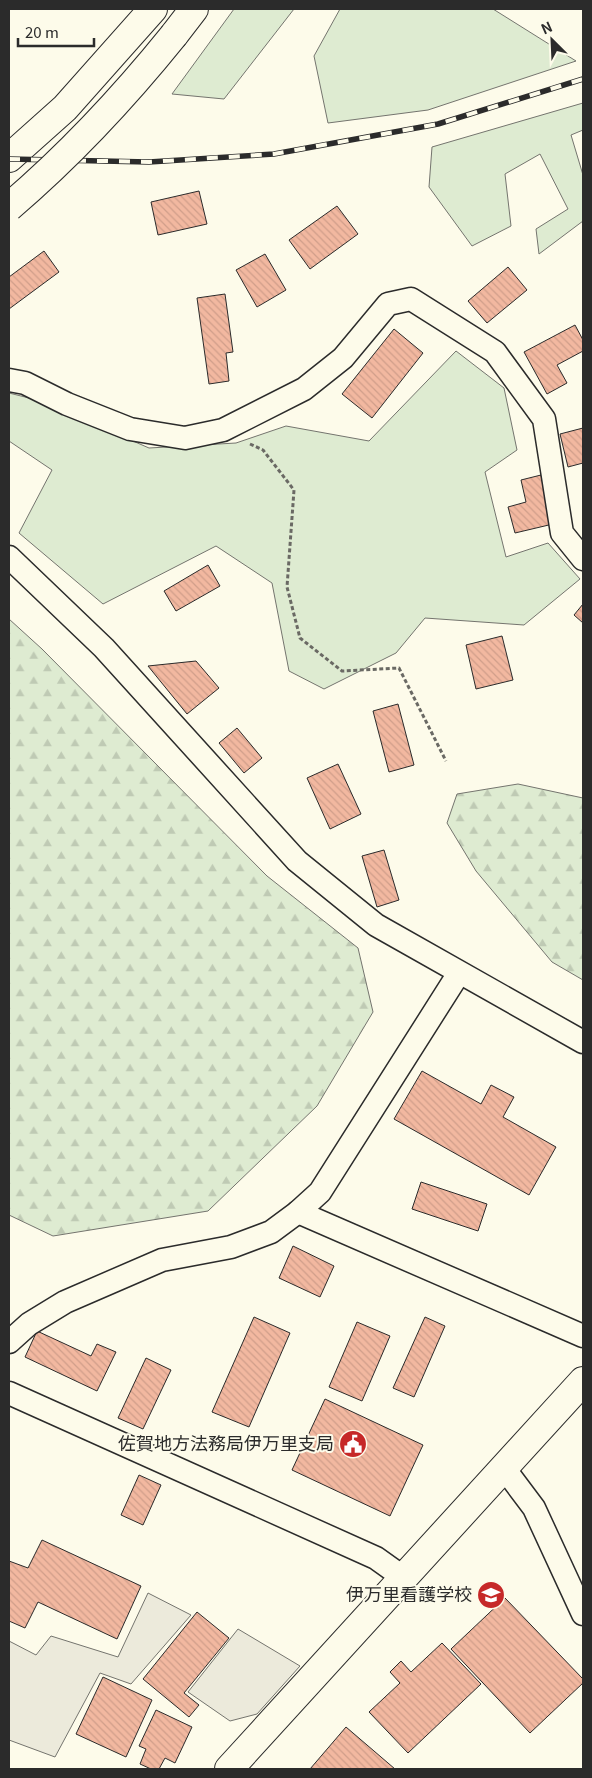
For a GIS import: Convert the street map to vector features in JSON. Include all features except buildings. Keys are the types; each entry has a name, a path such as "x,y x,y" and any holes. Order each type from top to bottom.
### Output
{"main road":[{"path":"9,158 64,108 153,9"},
{"path":"9,207 43,178 126,94 194,9"},
{"path":"229,1769 583,1381"}],"street":[{"path":"9,380 25,383 67,404 130,429 185,438 223,430 304,389 343,358 388,304 411,299 495,352 544,419 562,533 583,559"},
{"path":"9,557 104,648 296,861 376,925 583,1042"},
{"path":"9,1342 29,1324 65,1302 162,1260 232,1247 271,1232 298,1212 320,1192 459,973"},
{"path":"298,1212 583,1336"},
{"path":"9,1393 376,1558 404,1578"},
{"path":"504,1468 534,1508 583,1614"}],"path":[{"path":"223,430 263,450 294,490 287,587 300,638 342,671 399,668 446,761"}],"green space":[{"path":"234,9 294,9 224,99 172,94"},
{"path":"340,9 493,9 576,61 428,110 328,123 314,56"},
{"path":"583,103 583,130 571,135 583,175 583,221 539,254 536,229 568,209 540,154 505,174 511,226 472,246 429,187 432,147"},
{"path":"456,351 504,388 517,450 485,472 506,557 548,543 580,579 524,625 425,618 396,653 324,689 289,671 272,583 216,546 103,604 19,533 52,470 9,441 9,393 41,401 149,448 236,443 286,426 369,441"},
{"path":"9,619 42,649 267,876 358,948 373,1012 317,1106 208,1211 53,1236 9,1215"},
{"path":"518,784 583,798 583,980 552,962 476,871 447,823 457,794"}],"shaded area":[{"path":"148,1593 191,1615 131,1684 100,1673 55,1757 9,1740 9,1641 36,1655 51,1636 118,1657"},
{"path":"238,1629 300,1666 257,1714 230,1721 188,1692"}],"railway":[{"path":"9,159 149,162 274,154 438,124 583,79"}],"place":[{"name":"佐賀地方法務局伊万里支局","path":"353,1444"},
{"name":"伊万里看護学校","path":"491,1595"}]}
